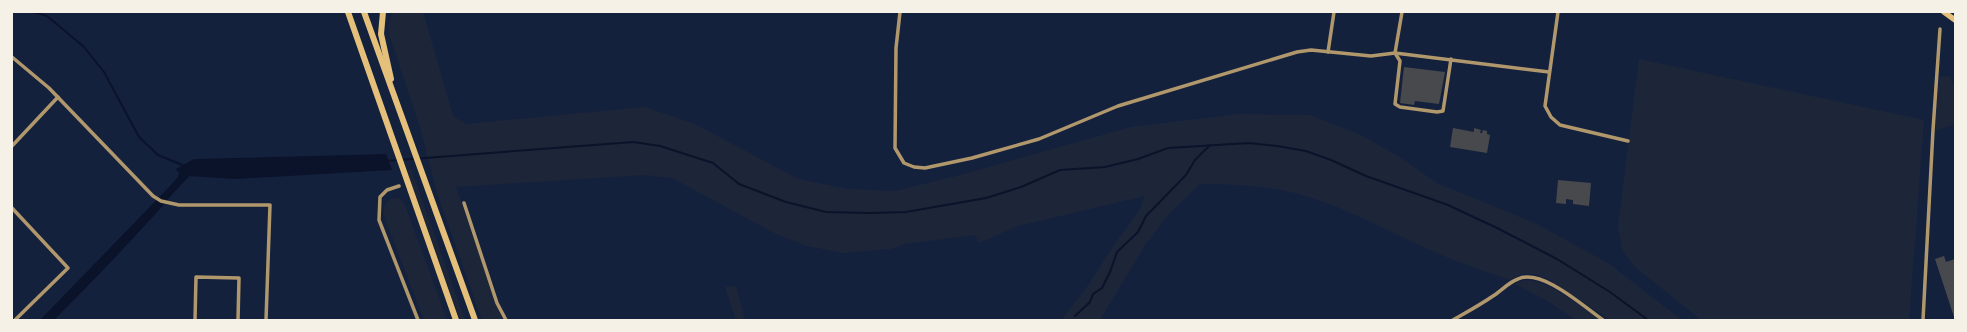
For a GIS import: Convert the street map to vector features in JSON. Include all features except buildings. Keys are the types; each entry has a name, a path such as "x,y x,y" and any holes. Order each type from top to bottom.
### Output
{"highway":[{"path":"348,12 456,320"},
{"path":"364,12 475,320"},
{"path":"383,12 381,34 395,100"}],"main road":[{"path":"1944,12 1955,20"}],"street":[{"path":"900,12 896,48 896,148 904,163 914,167 925,168 972,158 1039,139 1118,106 1297,52 1311,50 1371,56 1395,53 1549,72"},
{"path":"1328,52 1334,12"},
{"path":"1402,12 1395,53 1400,61 1394,104 1400,107 1437,112 1443,111 1451,59"},
{"path":"1558,12 1545,106 1551,117 1560,125 1628,141"},
{"path":"1924,320 1933,130 1940,29"},
{"path":"12,57 32,72 58,97 153,196 171,205 270,205 266,320"},
{"path":"12,146 58,97"},
{"path":"399,186 387,190 380,197 379,220 418,320"},
{"path":"464,203 498,304 506,320"},
{"path":"12,208 68,268 13,320"},
{"path":"195,320 196,277 239,278 238,320"},
{"path":"1453,320 1488,300 1516,279 1526,277 1536,278 1551,284 1603,320"}],"shaded area":[{"path":"392,12 423,12 453,116 466,124 645,107 695,124 798,179 848,189 895,191 960,175 1131,127 1239,114 1309,115 1359,134 1398,156 1437,183 1537,224 1608,263 1682,320 1610,320 1548,279 1534,274 1523,274 1510,280 1474,268 1423,247 1357,215 1306,196 1254,186 1200,184 1170,213 1145,245 1100,320 1061,320 1085,290 1116,242 1139,211 1145,196 1018,226 979,243 975,235 906,244 890,249 844,253 807,246 776,234 672,178 644,175 456,187 495,301 503,320 482,320 437,193 420,127 390,37 389,24"},
{"path":"1639,59 1924,120 1909,320 1701,320 1634,266 1622,249 1618,227"},
{"path":"1950,76 1955,89 1955,124 1935,131 1939,77"},
{"path":"386,154 392,170 235,179 189,176 125,247 54,320 40,320 169,187 178,177 179,173 176,169 194,159"},
{"path":"411,169 465,320 460,320 407,171"},
{"path":"396,198 400,199 405,205 447,320 424,320 384,216 384,209 387,201"},
{"path":"1526,280 1535,281 1555,289 1600,320 1575,320 1546,300 1515,284"},
{"path":"736,286 745,320 736,320 725,287"}],"waterway":[{"path":"34,12 47,16 84,47 104,72 139,137 158,155 185,166"},
{"path":"386,161 633,142 660,146 713,163 739,184 786,202 826,212 870,213 906,212 986,198 1021,187 1060,170 1105,167 1138,159 1168,148 1249,143 1277,146 1306,151 1331,160 1366,176 1448,205 1557,259 1610,292 1648,320"},
{"path":"1075,316 1090,302 1093,294 1102,288 1110,272 1117,252 1138,232 1146,216 1186,175 1195,160 1210,145"},
{"path":"170,195 190,174"}]}
